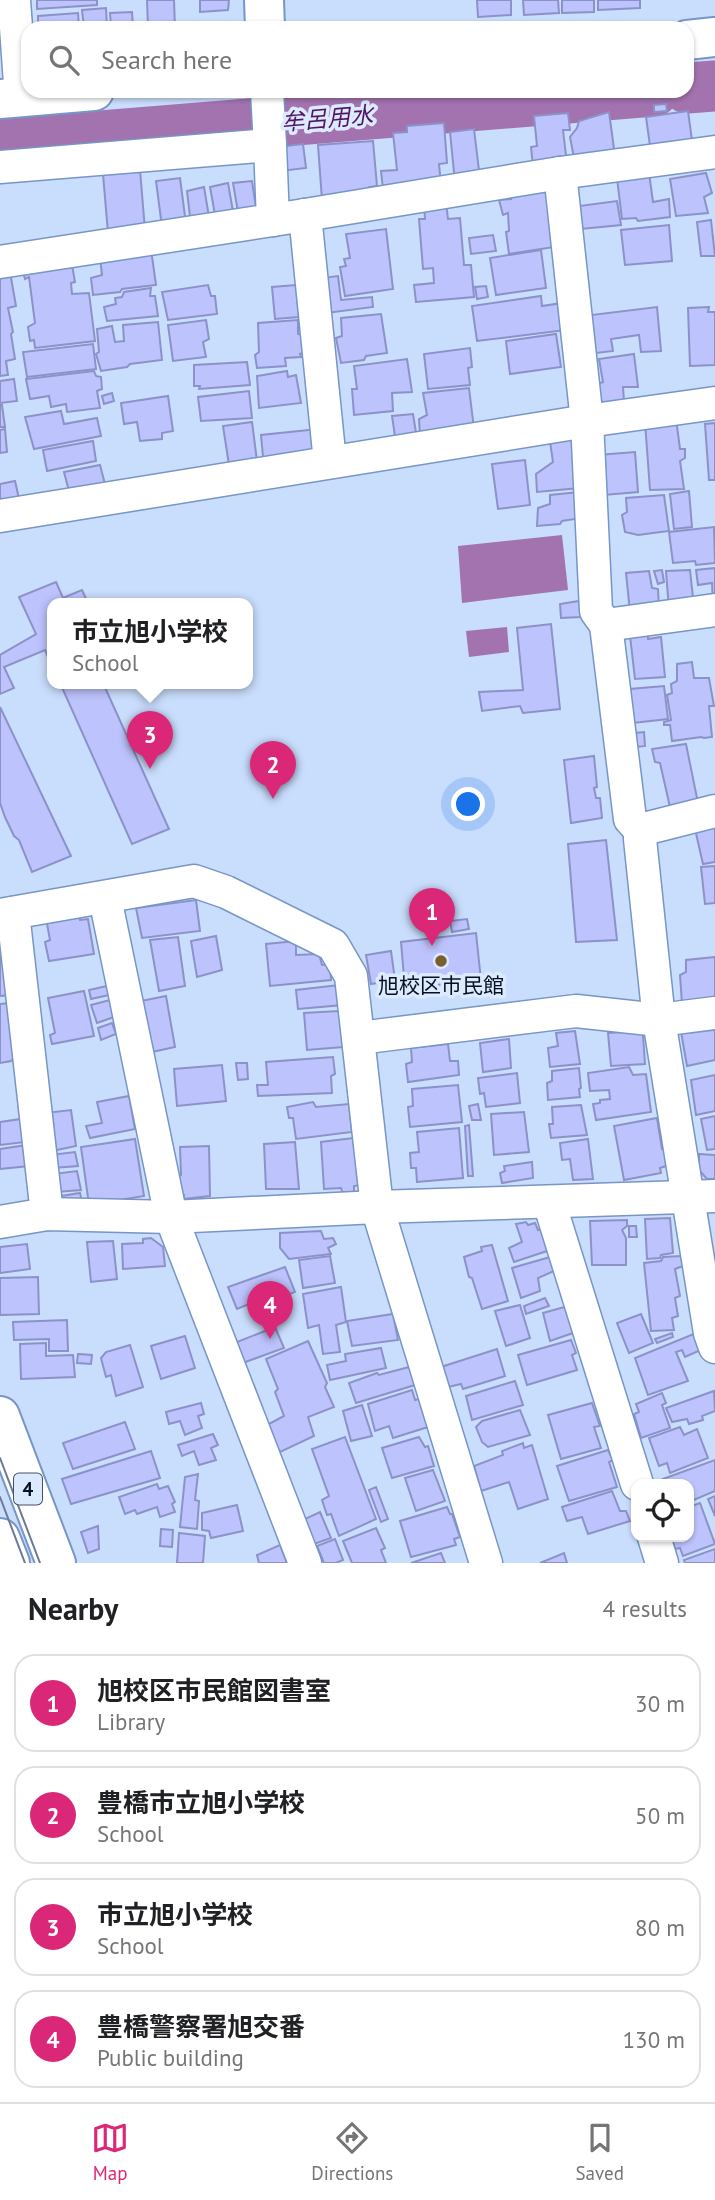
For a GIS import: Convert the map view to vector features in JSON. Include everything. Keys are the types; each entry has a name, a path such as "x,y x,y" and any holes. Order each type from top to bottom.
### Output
{"main road":[{"path":"264,0 265,21"},
{"path":"694,39 715,37"},
{"name":"4","path":"0,1416 56,1563"},
{"path":"0,1538 10,1563"}],"street":[{"path":"11,98 14,0"},
{"path":"267,102 273,220"},
{"path":"0,167 270,145"},
{"path":"0,262 560,173 715,152"},
{"path":"560,173 587,421 596,611 606,625 630,819 640,830 659,1020 701,1196 710,1333 715,1347"},
{"path":"305,215 330,462"},
{"path":"0,516 587,421 715,403"},
{"path":"606,625 715,610"},
{"path":"640,830 715,811"},
{"path":"47,1214 6,914 194,881 226,892 333,945 351,976 377,1207 486,1563"},
{"path":"105,898 171,1217 304,1563"},
{"path":"359,1038 576,1011 659,1020 715,1013"},
{"path":"0,1222 47,1214 171,1217 701,1196"},
{"path":"549,1202 635,1479"},
{"path":"656,1542 662,1563"}],"shaded area":[{"path":"562,535 568,590 462,603 458,546"},
{"path":"507,627 509,652 469,657 466,631"}],"building":[{"path":"37,0 97,0 97,5 37,9"},
{"path":"147,0 174,0 175,21 148,21"},
{"path":"200,0 229,0 228,10 200,12"},
{"path":"477,0 511,0 511,15 478,17"},
{"path":"523,0 558,0 559,13 524,15"},
{"path":"562,0 594,0 594,12 562,13"},
{"path":"598,0 640,0 640,8 598,10"},
{"path":"106,8 107,21 83,21 82,10"},
{"path":"132,12 133,21 111,21 110,13"},
{"path":"78,13 79,21 38,21 38,16"},
{"path":"666,104 667,111 654,112 654,105"},
{"path":"688,111 693,148 651,153 646,117"},
{"path":"609,112 615,156 575,163 570,137 579,121"},
{"path":"568,113 570,130 563,130 567,164 533,167 531,147 537,146 534,116"},
{"path":"444,123 447,163 439,164 441,184 383,189 381,171 397,170 393,133 407,132 407,126"},
{"path":"474,129 480,179 455,182 450,132"},
{"path":"373,141 377,186 369,187 370,196 322,200 318,145"},
{"path":"303,144 306,168 281,171 278,147"},
{"path":"140,170 145,230 108,233 103,174"},
{"path":"649,173 653,202 669,199 670,217 638,221 636,218 622,219 617,178"},
{"path":"706,173 712,193 704,197 708,213 676,216 670,179"},
{"path":"180,178 186,224 162,227 156,181"},
{"path":"252,181 257,214 239,218 233,183"},
{"path":"228,183 234,217 216,220 210,187"},
{"path":"204,187 210,223 191,225 187,191"},
{"path":"547,190 554,247 509,254 506,232 509,231 508,213 503,215 499,200 511,199 511,194"},
{"path":"617,201 621,225 581,229 579,206"},
{"path":"446,202 448,219 460,218 464,265 471,265 474,297 416,302 414,285 434,283 433,268 423,269 419,219 425,219 424,204"},
{"path":"711,220 715,256 701,256 697,222"},
{"path":"669,225 672,261 625,265 621,230"},
{"path":"386,229 393,289 345,296 340,267 346,266 344,259 350,258 346,234"},
{"path":"493,235 496,251 471,254 469,238"},
{"path":"151,249 156,285 93,295 91,278 102,275 100,257"},
{"path":"541,250 546,288 496,295 490,258"},
{"path":"72,265 75,282 71,283 72,294 89,293 95,341 35,348 34,340 30,341 28,327 35,323 29,277 25,279 22,269"},
{"path":"10,272 16,306 8,308 15,359 6,361 8,375 0,376 0,273"},
{"path":"338,276 341,300 372,297 373,307 327,313 322,278"},
{"path":"208,285 211,296 215,296 217,314 168,320 162,292"},
{"path":"296,285 299,317 275,319 272,287"},
{"path":"486,286 488,297 477,299 475,287"},
{"path":"151,288 150,296 155,296 158,316 107,321 104,307 116,304 115,298 122,297 124,292"},
{"path":"541,296 542,306 562,303 566,330 477,341 472,306"},
{"path":"657,307 661,351 641,352 639,335 611,339 613,351 588,354 583,316"},
{"path":"709,307 708,312 715,312 715,365 690,366 688,308"},
{"path":"381,314 387,353 341,363 336,338 342,336 341,318"},
{"path":"206,320 209,339 203,342 206,357 173,361 168,325"},
{"path":"298,320 298,334 303,335 306,352 300,354 301,357 285,358 286,366 257,368 255,355 259,352 258,323"},
{"path":"158,322 162,360 101,371 96,354 99,352 97,329 112,326 115,342 124,341 123,325"},
{"path":"556,334 561,367 510,374 506,341"},
{"path":"93,344 96,369 27,377 23,352"},
{"path":"470,348 470,385 428,389 424,354"},
{"path":"634,354 638,387 623,387 624,402 598,406 594,385 603,382 599,359"},
{"path":"407,359 412,392 392,393 393,411 354,415 352,389 357,389 354,366"},
{"path":"247,362 250,385 199,389 200,386 194,386 194,365"},
{"path":"94,371 96,376 101,377 102,389 97,391 100,408 67,412 66,404 51,407 49,396 30,399 26,379"},
{"path":"287,371 288,377 296,375 301,403 259,408 257,376"},
{"path":"14,379 17,401 0,403 0,381"},
{"path":"469,388 474,429 420,435 419,419 427,415 423,393"},
{"path":"249,391 252,418 201,421 198,397"},
{"path":"112,393 114,401 104,404 102,396"},
{"path":"168,396 173,431 162,433 162,439 140,441 137,422 124,424 121,403"},
{"path":"2,405 5,427 0,427"},
{"path":"61,411 64,424 97,418 101,436 34,449 25,417"},
{"path":"413,414 417,439 396,443 392,416"},
{"path":"676,419 680,449 685,449 685,458 680,461 684,489 650,490 645,422"},
{"path":"252,422 257,461 229,465 223,426"},
{"path":"715,423 715,480 709,480 705,424"},
{"path":"5,429 7,452 0,453 0,430"},
{"path":"318,429 325,452 268,459 263,457 261,435"},
{"path":"572,433 579,488 537,492 536,474 553,462 549,435"},
{"path":"93,441 96,461 47,471 43,450"},
{"path":"635,452 638,492 604,495 598,455"},
{"path":"525,460 530,505 498,509 492,464"},
{"path":"100,465 105,484 69,491 64,472"},
{"path":"15,481 20,503 0,507 0,484"},
{"path":"689,491 692,527 674,529 670,494"},
{"path":"579,492 580,505 575,507 575,519 562,521 560,524 537,526 538,508 550,504 550,495"},
{"path":"664,495 669,531 638,535 625,532 622,515 627,512 626,498"},
{"path":"714,527 715,563 673,563 669,532"},
{"path":"715,568 713,604 712,583 698,585 696,570"},
{"path":"662,570 664,582 658,584 654,571"},
{"path":"690,570 694,607 669,610 666,571"},
{"path":"649,571 652,588 658,589 659,609 630,612 626,573"},
{"path":"56,582 63,598 47,598 47,655 45,650 4,667 14,688 0,694 0,655 36,634 19,597"},
{"path":"82,590 86,598 63,598"},
{"path":"579,601 581,617 561,618 560,604"},
{"path":"551,624 560,709 523,713 520,706 482,711 479,692 523,690 517,628"},
{"path":"647,625 648,639 661,637 665,677 635,679 629,627"},
{"path":"692,662 694,678 709,678 714,706 709,706 712,737 672,741 670,725 664,725 664,722 671,720 667,695 672,693 671,684 677,681 677,664"},
{"path":"664,686 668,719 633,723 630,689"},
{"path":"63,689 106,689 169,829 132,844"},
{"path":"0,707 71,856 32,872 0,803"},
{"path":"644,732 645,746 637,747 635,733"},
{"path":"686,744 697,798 695,801 670,807 660,763 655,762 652,749"},
{"path":"594,756 597,787 594,788 596,798 600,798 602,818 571,823 564,760"},
{"path":"715,824 715,862 703,864 695,829"},
{"path":"606,840 617,940 576,942 568,844"},
{"path":"715,866 715,903 705,904 701,867"},
{"path":"196,900 200,931 142,938 136,908"},
{"path":"78,912 80,920 88,919 94,954 49,961 45,942 50,940 46,918"},
{"path":"467,919 469,929 452,932 450,921"},
{"name":"旭校区市民館","path":"476,933 481,980 405,989 401,942"},
{"path":"216,936 222,970 197,977 191,941"},
{"path":"178,937 185,986 159,991 150,940"},
{"path":"296,941 296,955 319,954 322,965 330,964 331,980 270,986 266,944"},
{"path":"391,951 395,980 371,984 366,955"},
{"path":"4,955 10,995 0,996 0,956"},
{"path":"715,957 715,1003 682,1004 680,975 686,972 686,960"},
{"path":"339,985 343,1005 298,1009 296,990"},
{"path":"107,986 109,995 91,999 89,990"},
{"path":"84,991 94,1036 52,1044 50,1035 55,1033 48,998"},
{"path":"166,996 175,1047 152,1052 141,1001"},
{"path":"110,1000 114,1017 97,1023 91,1005"},
{"path":"10,1003 15,1056 11,1061 0,1063 0,1004"},
{"path":"339,1011 343,1047 307,1050 304,1013"},
{"path":"715,1022 715,1060 687,1066 680,1026"},
{"path":"112,1023 116,1034 101,1040 98,1028"},
{"path":"575,1031 580,1064 550,1067 548,1048 558,1046 556,1033"},
{"path":"639,1031 643,1035 645,1064 611,1066 608,1033"},
{"path":"509,1039 511,1068 483,1072 480,1043"},
{"path":"448,1044 450,1061 458,1061 459,1075 408,1082 406,1064 412,1062 411,1048"},
{"path":"333,1057 335,1074 331,1076 332,1093 258,1096 257,1085 268,1085 266,1062"},
{"path":"236,1063 247,1063 248,1079 238,1080"},
{"path":"222,1065 226,1101 177,1106 174,1069"},
{"path":"629,1067 633,1075 646,1074 651,1112 596,1120 593,1104 610,1099 609,1090 590,1091 588,1073"},
{"path":"579,1068 580,1097 548,1100 547,1083 552,1081 552,1071"},
{"path":"517,1073 520,1103 486,1107 484,1093 480,1094 478,1078"},
{"path":"715,1075 715,1111 696,1115 691,1080"},
{"path":"458,1085 462,1122 410,1127 408,1107 413,1106 412,1089"},
{"path":"129,1096 135,1129 90,1138 86,1126 102,1123 97,1102"},
{"path":"313,1102 316,1107 349,1104 352,1132 296,1139 293,1118 289,1118 287,1107"},
{"path":"478,1104 481,1120 472,1120 469,1106"},
{"path":"581,1105 587,1135 551,1138 549,1124 553,1124 552,1107"},
{"path":"71,1110 76,1146 52,1151 45,1113"},
{"path":"524,1112 529,1152 494,1155 491,1114"},
{"path":"715,1116 715,1149 707,1150 701,1119"},
{"path":"657,1118 662,1149 667,1150 669,1165 660,1168 661,1173 624,1180 614,1126"},
{"path":"21,1119 25,1142 0,1145 0,1122"},
{"path":"469,1125 473,1176 468,1176 465,1126"},
{"path":"459,1128 463,1178 417,1182 416,1168 411,1168 410,1153 419,1152 417,1132"},
{"path":"353,1138 361,1185 354,1186 354,1194 343,1194 341,1188 324,1189 321,1142"},
{"path":"135,1139 144,1196 89,1205 81,1147"},
{"path":"588,1139 593,1179 573,1180 570,1159 562,1160 560,1143"},
{"path":"295,1142 299,1189 266,1189 264,1144"},
{"path":"27,1145 29,1166 0,1169 0,1149"},
{"path":"209,1146 210,1196 183,1199 184,1195 178,1195 177,1177 181,1175 180,1147"},
{"path":"75,1152 78,1166 53,1168 50,1155"},
{"path":"699,1154 715,1155 715,1179 707,1179 699,1170"},
{"path":"532,1162 533,1178 502,1183 500,1173 505,1171 504,1166"},
{"path":"77,1171 81,1190 56,1192 53,1174"},
{"path":"80,1193 83,1206 55,1197"},
{"path":"670,1218 673,1253 647,1259 645,1219"},
{"path":"627,1220 627,1226 622,1230 626,1238 626,1265 592,1265 590,1221"},
{"path":"526,1222 528,1225 535,1223 538,1230 542,1229 547,1251 514,1262 509,1248 522,1242 516,1224"},
{"path":"629,1226 636,1226 637,1237 629,1237"},
{"path":"321,1231 324,1239 333,1238 336,1244 328,1248 331,1254 289,1259 280,1248 280,1233"},
{"path":"151,1238 163,1247 165,1266 123,1269 122,1244 143,1243 143,1239"},
{"path":"113,1241 117,1279 91,1282 87,1242"},
{"path":"27,1244 30,1269 0,1273 0,1247"},
{"path":"492,1245 508,1301 482,1309 464,1257 482,1251 481,1247"},
{"path":"330,1256 335,1283 303,1288 299,1260"},
{"path":"681,1256 683,1266 675,1269 680,1296 675,1298 678,1316 672,1318 674,1330 651,1331 644,1263 661,1261 663,1257"},
{"path":"550,1257 554,1271 538,1278 540,1291 521,1298 512,1268"},
{"path":"285,1267 295,1292 256,1306 254,1302 237,1309 228,1287"},
{"path":"38,1277 39,1314 0,1315 0,1278"},
{"path":"341,1287 346,1322 336,1325 340,1352 323,1354 319,1325 308,1328 303,1294"},
{"path":"545,1298 549,1306 526,1314 524,1306"},
{"path":"520,1305 530,1338 506,1346 495,1311"},
{"path":"568,1306 576,1332 550,1341 543,1313"},
{"path":"393,1314 398,1340 352,1346 347,1321"},
{"path":"641,1314 653,1343 629,1353 617,1323"},
{"path":"67,1320 68,1351 49,1351 49,1339 14,1340 13,1322"},
{"path":"275,1327 284,1348 240,1364 232,1344"},
{"path":"672,1333 673,1337 657,1343 655,1339"},
{"path":"696,1333 703,1349 685,1357 682,1350 676,1352 688,1381 648,1395 635,1358"},
{"path":"185,1336 195,1368 161,1379 151,1346"},
{"path":"571,1340 576,1353 572,1355 577,1370 527,1385 518,1355"},
{"path":"308,1341 327,1383 325,1387 334,1407 308,1417 314,1436 278,1453 267,1425 284,1416 275,1392 278,1389 266,1359"},
{"path":"46,1343 46,1356 73,1355 75,1377 21,1379 20,1344"},
{"path":"130,1345 143,1387 116,1396 111,1375 106,1377 101,1358 106,1352"},
{"path":"381,1348 386,1368 330,1380 327,1365 346,1361 345,1354"},
{"path":"497,1349 505,1376 463,1389 461,1384 448,1387 441,1367"},
{"path":"78,1354 92,1355 91,1364 77,1363"},
{"path":"409,1367 415,1385 356,1403 349,1383 377,1373 379,1375"},
{"path":"515,1381 523,1405 472,1420 466,1396"},
{"path":"412,1390 415,1400 419,1399 428,1427 393,1438 389,1426 375,1431 368,1404"},
{"path":"714,1391 715,1411 702,1416 703,1420 689,1424 687,1419 672,1422 666,1408"},
{"path":"662,1393 666,1403 662,1405 670,1428 641,1438 634,1414 639,1412 636,1404"},
{"path":"201,1403 204,1414 198,1416 202,1428 185,1435 180,1421 169,1424 166,1412"},
{"path":"592,1403 600,1426 594,1427 601,1448 561,1459 548,1415"},
{"path":"362,1405 372,1436 351,1441 343,1411"},
{"path":"520,1410 530,1435 488,1447 482,1442 476,1427 482,1421"},
{"path":"125,1422 135,1449 73,1469 63,1443"},
{"path":"680,1427 684,1435 697,1429 708,1458 670,1473 667,1463 659,1466 649,1438"},
{"path":"213,1434 218,1445 211,1448 216,1460 199,1465 194,1451 182,1456 178,1445"},
{"path":"345,1437 376,1519 339,1536 331,1514 327,1515 322,1500 329,1496 312,1449"},
{"path":"419,1437 425,1447 428,1446 434,1466 392,1478 382,1448"},
{"path":"523,1443 524,1448 532,1445 548,1499 518,1509 509,1482 481,1491 474,1466 503,1455 502,1451"},
{"path":"608,1450 613,1460 609,1462 617,1487 569,1501 557,1466"},
{"path":"151,1451 160,1478 71,1504 62,1479"},
{"path":"715,1460 715,1491 694,1500 694,1479 663,1479"},
{"path":"433,1470 445,1501 416,1511 405,1478"},
{"path":"198,1474 195,1500 199,1501 197,1529 180,1527 185,1477"},
{"path":"157,1484 159,1489 168,1486 175,1502 172,1504 175,1512 160,1517 157,1507 137,1514 135,1510 125,1514 119,1497"},
{"path":"376,1487 388,1519 381,1522 369,1490"},
{"path":"612,1491 620,1511 626,1511 630,1521 588,1534 582,1517 567,1521 562,1507"},
{"path":"715,1496 715,1516 708,1499"},
{"path":"700,1503 715,1544 683,1556 680,1548 675,1549 673,1542 694,1542 694,1505"},
{"path":"237,1505 243,1531 211,1538 209,1531 202,1530 202,1513"},
{"path":"447,1507 460,1537 454,1539 456,1545 411,1557 400,1521"},
{"path":"320,1512 331,1538 314,1544 305,1519"},
{"path":"98,1526 99,1549 88,1553 81,1532"},
{"path":"376,1528 385,1548 381,1550 386,1563 352,1563 343,1541"},
{"path":"161,1529 173,1530 172,1547 160,1546"},
{"path":"179,1533 205,1536 203,1563 177,1563"},
{"path":"335,1539 343,1560 324,1563 317,1546"},
{"path":"280,1545 287,1563 259,1563 257,1555"},
{"path":"715,1549 715,1563 685,1563 684,1560"},
{"path":"441,1553 445,1563 411,1563"},
{"path":"564,1553 567,1563 540,1563"}],"waterway":[{"name":"牟呂用水","path":"694,88 715,86"},
{"name":"牟呂用水","path":"0,144 568,98"}],"tram line":[{"path":"0,1458 40,1563"},
{"path":"0,1497 25,1563"}],"place":[{"name":"市立旭小学校","path":"150,769"},
{"name":"豊橋市立旭小学校","path":"273,799"},
{"name":"旭校区市民館図書室","path":"432,946"},
{"name":"旭校区市民館","path":"441,961"},
{"name":"豊橋警察署旭交番","path":"270,1339"}]}
